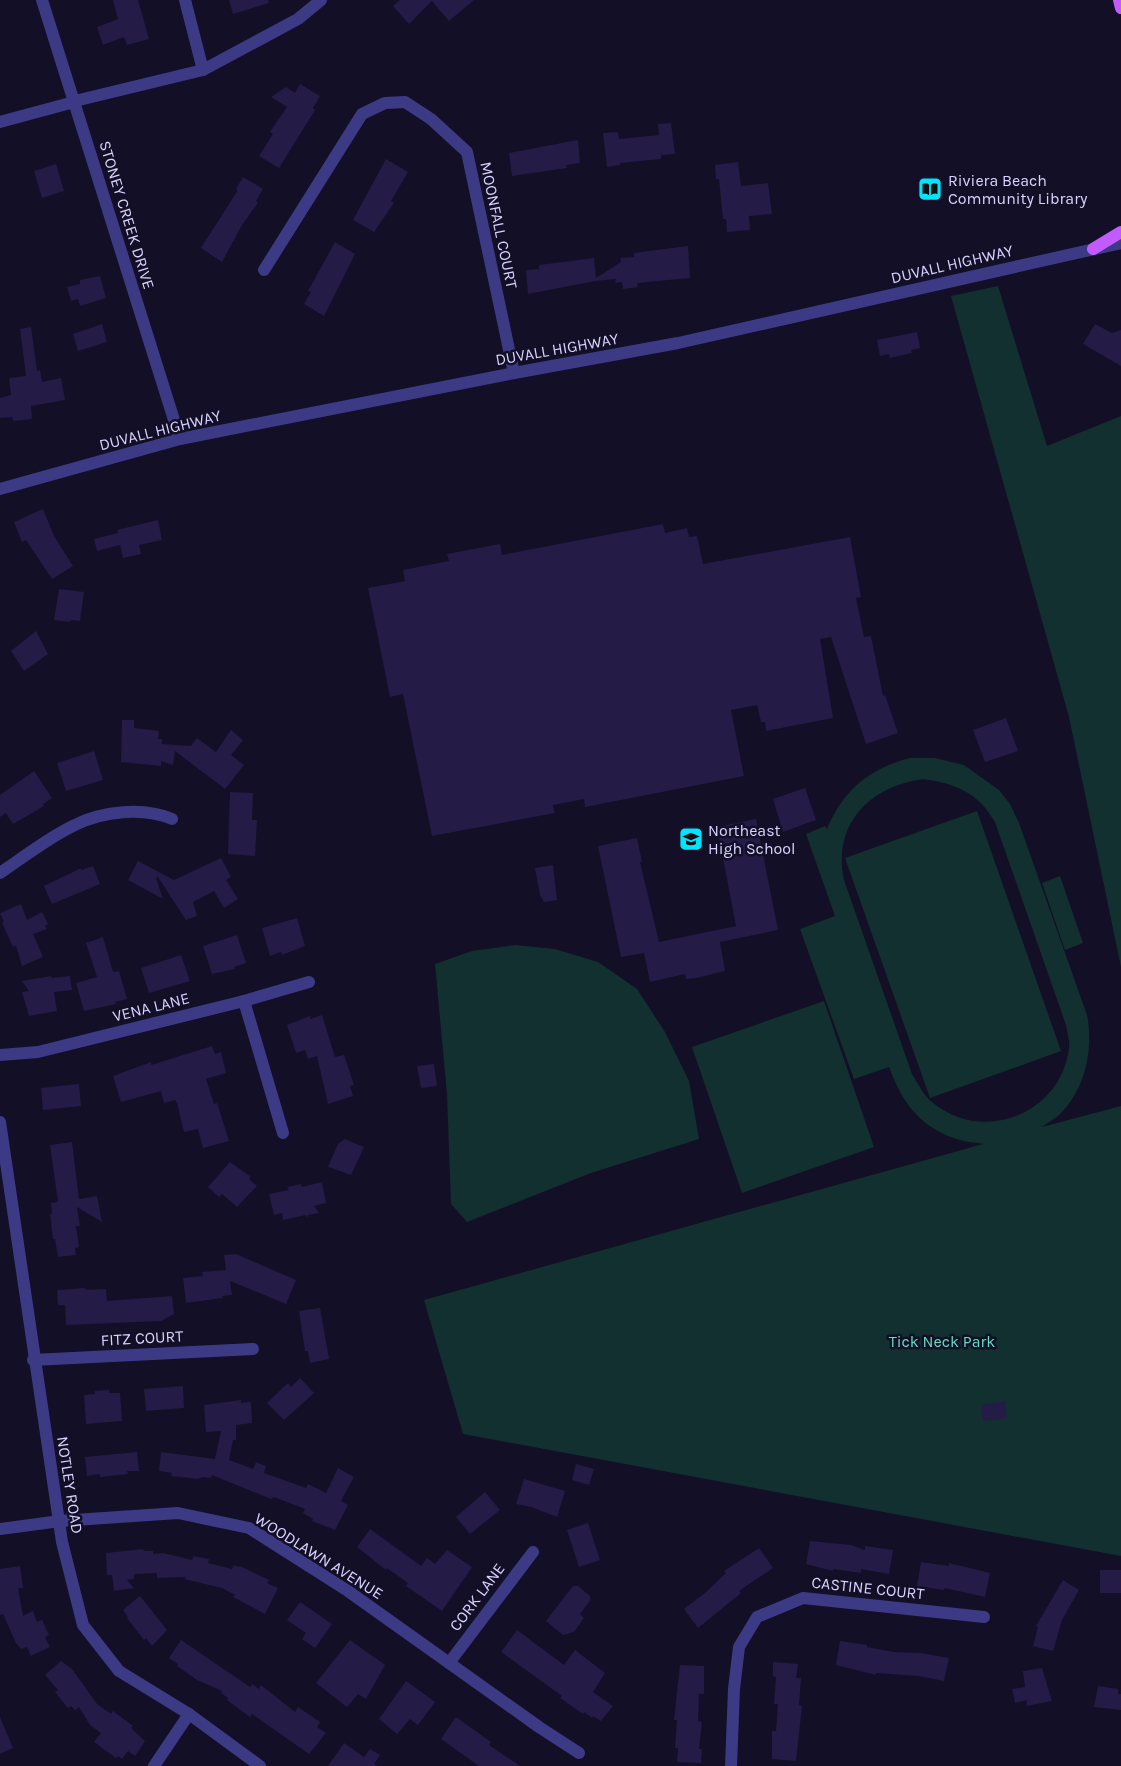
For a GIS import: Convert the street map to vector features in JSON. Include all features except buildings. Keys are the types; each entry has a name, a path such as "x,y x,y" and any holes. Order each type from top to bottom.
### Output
{"main road":[{"path":"1119,0 1121,8"},
{"path":"1093,249 1121,232"}],"street":[{"name":"STONEY CREEK DRIVE","path":"42,0 180,439"},
{"path":"185,0 203,70"},
{"path":"0,122 203,70 298,19 321,0"},
{"name":"MOONFALL COURT","path":"264,270 362,114 385,103 404,102 431,119 467,152 514,373"},
{"name":"DUVALL HIGHWAY","path":"0,489 180,439 514,373 678,343 1121,243"},
{"path":"0,873 74,825 93,818 135,811 160,814 172,819"},
{"name":"VENA LANE","path":"0,1055 38,1052 244,1001 309,982"},
{"path":"244,1001 283,1133"},
{"name":"NOTLEY ROAD","path":"0,1122 62,1542 83,1625 119,1671 189,1714 260,1766"},
{"name":"FITZ COURT","path":"34,1360 253,1349"},
{"name":"WOODLAWN AVENUE","path":"0,1529 60,1521 178,1513 249,1528 348,1591 538,1728 579,1753"},
{"name":"CORK LANE","path":"449,1663 533,1552"},
{"name":"CASTINE COURT","path":"731,1766 734,1690 739,1647 757,1617 803,1598 984,1617"},
{"path":"154,1766 189,1714"}],"green space":[{"path":"998,286 1047,446 1121,416 1121,967 1069,717 951,296"},
{"name":"Tick Neck Park","path":"910,758 935,758 964,765 999,790 1010,804 1019,823 1087,1015 1089,1028 1088,1055 1081,1082 1067,1106 1058,1116 1042,1127 1121,1106 1121,1556 463,1434 424,1300 983,1144 966,1142 950,1137 926,1123 908,1104 889,1067 854,1079 800,929 835,916 806,834 825,826 827,829 841,803 859,783 882,768","holes":["923,779 946,784 965,791 981,803 995,822 1066,1025 1069,1048 1063,1071 1051,1090 1036,1105 1017,1116 996,1121 974,1121 952,1115 926,1096 912,1074 844,880 842,860 844,842 850,825 859,811 872,799 887,790 904,783"]},
{"path":"977,811 1061,1051 930,1098 845,858"},
{"path":"1060,876 1083,943 1065,950 1042,883"},
{"path":"515,945 555,949 598,962 637,989 665,1032 689,1081 699,1139 591,1173 467,1222 451,1204 447,1094 435,964 472,951"},
{"path":"824,1001 874,1147 742,1193 692,1047"}],"place":[{"name":"Riviera Beach Community Library","path":"930,189"},
{"name":"Northeast High School","path":"691,839"}]}
